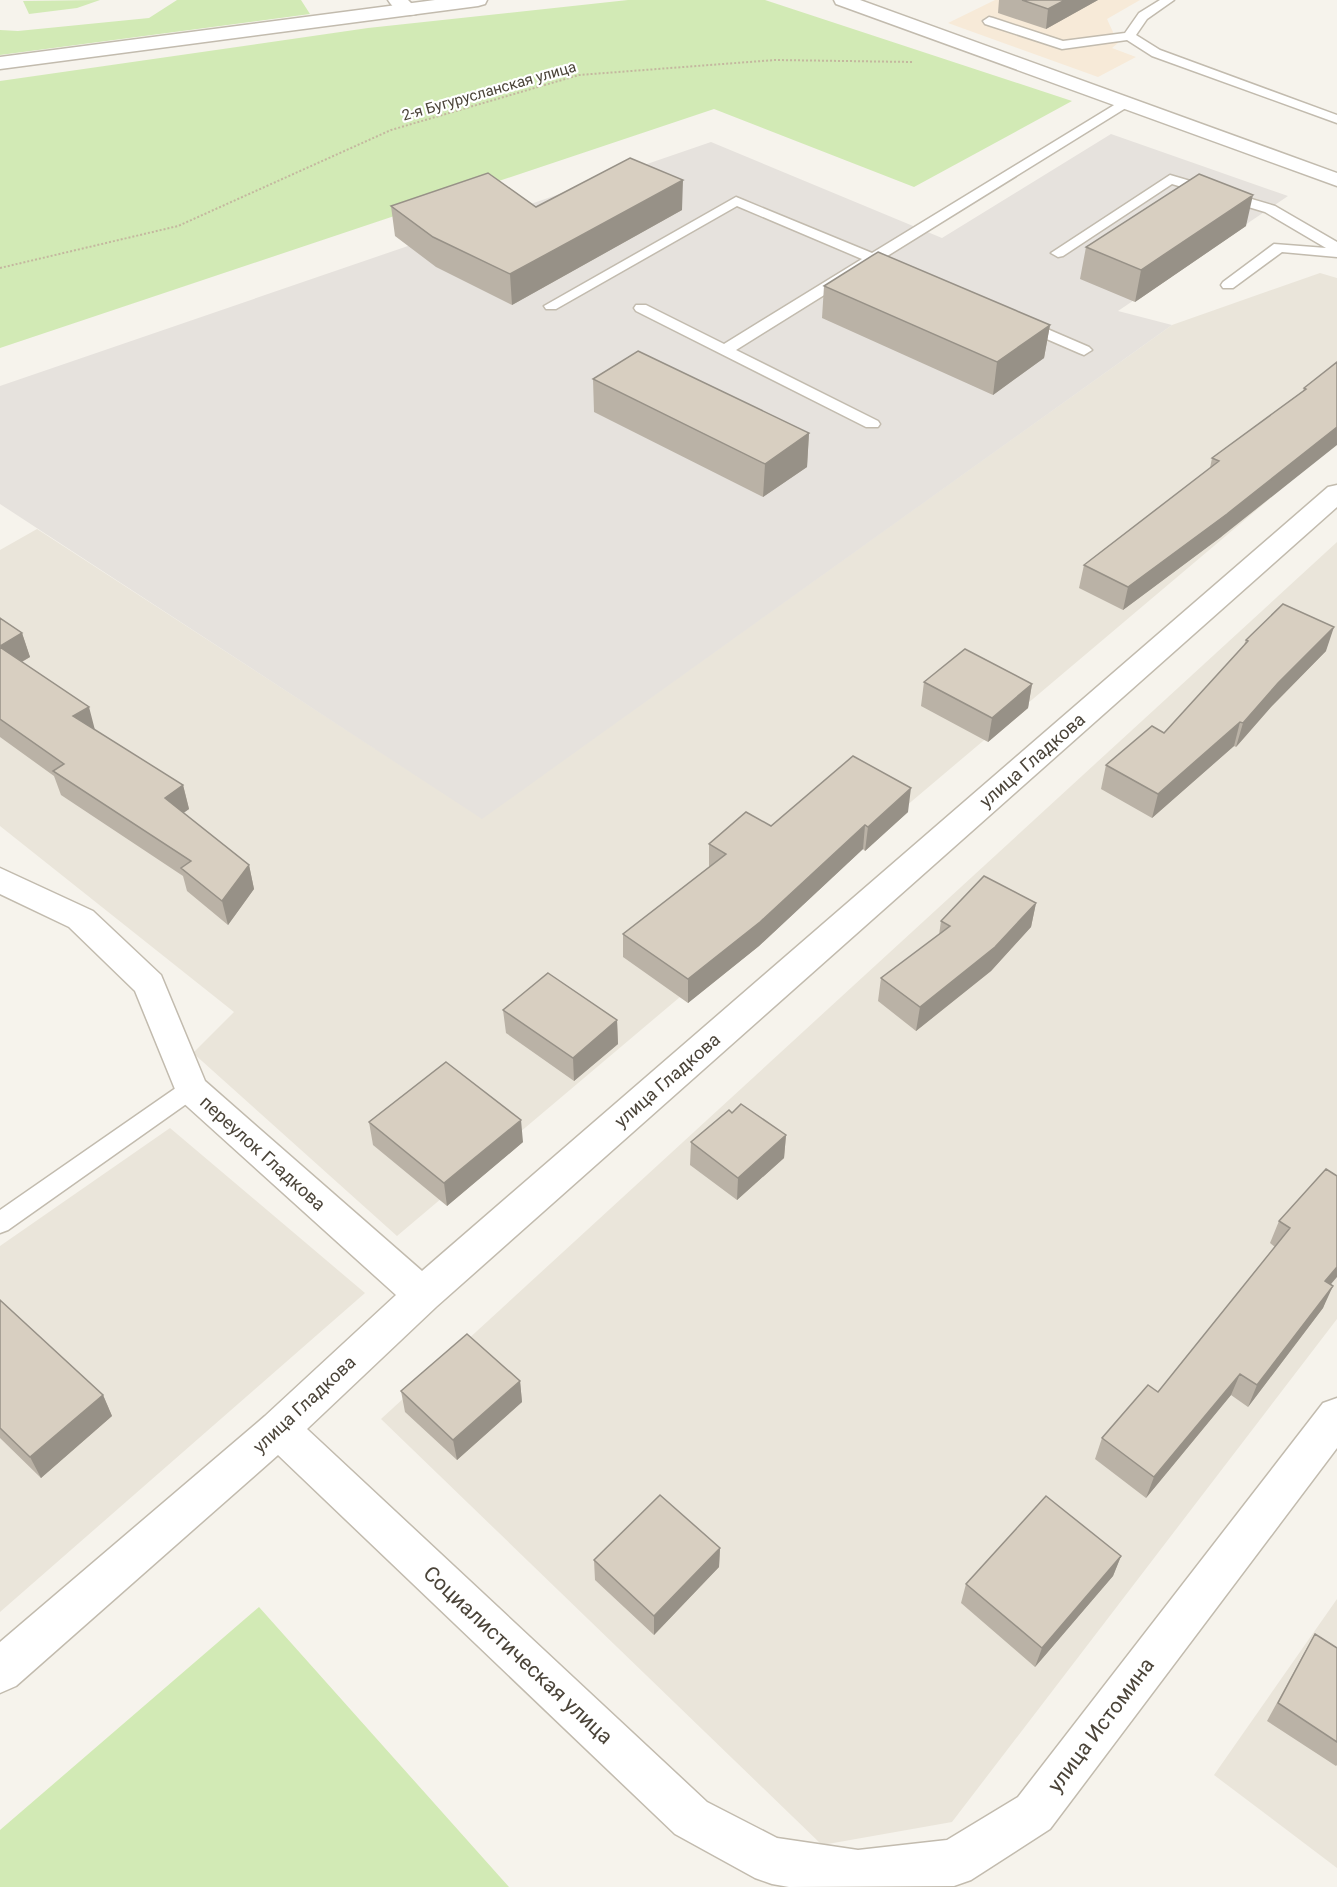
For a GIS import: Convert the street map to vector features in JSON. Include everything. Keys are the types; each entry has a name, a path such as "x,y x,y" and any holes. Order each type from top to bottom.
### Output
{"street":[{"path":"0,63 403,5 478,0"},
{"path":"843,0 1010,64 1337,180"},
{"name":"улица Гладкова","path":"0,1671 279,1428 422,1295 1337,493"},
{"name":"переулок Гладкова","path":"0,880 81,919 149,984 191,1089 422,1295"},
{"name":"улица Истомина","path":"772,1861 858,1874 954,1863 1034,1813 1337,1416"},
{"name":"Социалистическая улица","path":"279,1428 691,1818 772,1861"}],"lane":[{"path":"1129,36 1143,16 1168,0"},
{"path":"989,21 1062,45 1129,36 1156,53 1337,119"},
{"path":"725,350 872,257 1125,103"},
{"path":"1058,253 1170,179 1270,209 1337,248"},
{"path":"551,306 736,201 914,276"},
{"path":"1228,285 1279,247 1337,253"},
{"path":"641,308 872,424"},
{"path":"1009,317 1084,350"},
{"path":"0,1223 191,1089"}],"path":[{"name":"2-я Бугурусланская улица","path":"0,268 178,226 390,130 579,75 775,60 917,62"}],"shaded area":[{"path":"995,0 1140,0 1107,19 1118,43 1112,48 1136,57 1098,77 948,23"},
{"path":"1111,134 1288,196 1118,311 1172,325 482,819 0,504 0,386 711,142 942,238"},
{"path":"1320,273 1337,278 1337,442 397,1236 193,1053 234,1012 0,826 0,550 37,529 482,818 1172,325"},
{"path":"1337,542 1337,1319 952,1822 822,1845 381,1419"},
{"path":"170,1128 365,1293 0,1612 0,1246"},
{"path":"1337,1599 1337,1868 1214,1775"}],"green space":[{"path":"100,0 77,8 29,14 23,1"},
{"path":"177,0 301,0 310,14 0,55 0,30 18,31 149,18"},
{"path":"628,0 765,0 1072,101 914,187 714,109 0,348 0,81 368,28"},
{"path":"259,1607 509,1887 0,1887 0,1830"}],"building":[{"path":"1022,0 1065,0 1048,9"},
{"path":"630,158 683,180 510,274 433,237 391,206 488,173 536,207"},
{"path":"1199,174 1253,195 1141,270 1086,247"},
{"path":"878,252 1050,325 997,362 824,286"},
{"path":"638,351 809,433 765,464 593,379"},
{"path":"1337,362 1337,427 1227,514 1128,587 1084,565 1219,461 1212,458 1306,389 1304,388"},
{"path":"1283,604 1334,627 1278,683 1243,723 1240,722 1158,794 1106,765 1152,726 1164,733 1248,641 1246,640"},
{"path":"0,618 22,633 0,646"},
{"path":"0,647 89,707 73,716 183,785 165,798 249,865 222,901 181,868 191,861 53,771 64,764 0,719"},
{"path":"965,649 1032,684 992,718 924,682"},
{"path":"853,756 911,788 868,827 865,825 760,922 688,979 623,934 726,854 709,844 746,812 771,826"},
{"path":"984,876 1036,903 995,947 920,1007 881,978 950,926 941,921"},
{"path":"548,973 617,1020 573,1058 503,1010"},
{"path":"446,1062 521,1120 444,1183 369,1122"},
{"path":"741,1104 786,1135 738,1178 691,1142 729,1110 732,1113"},
{"path":"1326,1169 1337,1176 1337,1267 1325,1281 1333,1286 1257,1385 1240,1374 1154,1477 1102,1438 1148,1385 1158,1392 1290,1228 1279,1221"},
{"path":"0,1300 103,1395 30,1457 0,1428"},
{"path":"467,1334 520,1381 453,1440 401,1391"},
{"path":"660,1495 720,1548 654,1616 594,1560"},
{"path":"1046,1496 1121,1556 1042,1648 966,1584"},
{"path":"1315,1634 1337,1648 1337,1742 1278,1703"}]}
